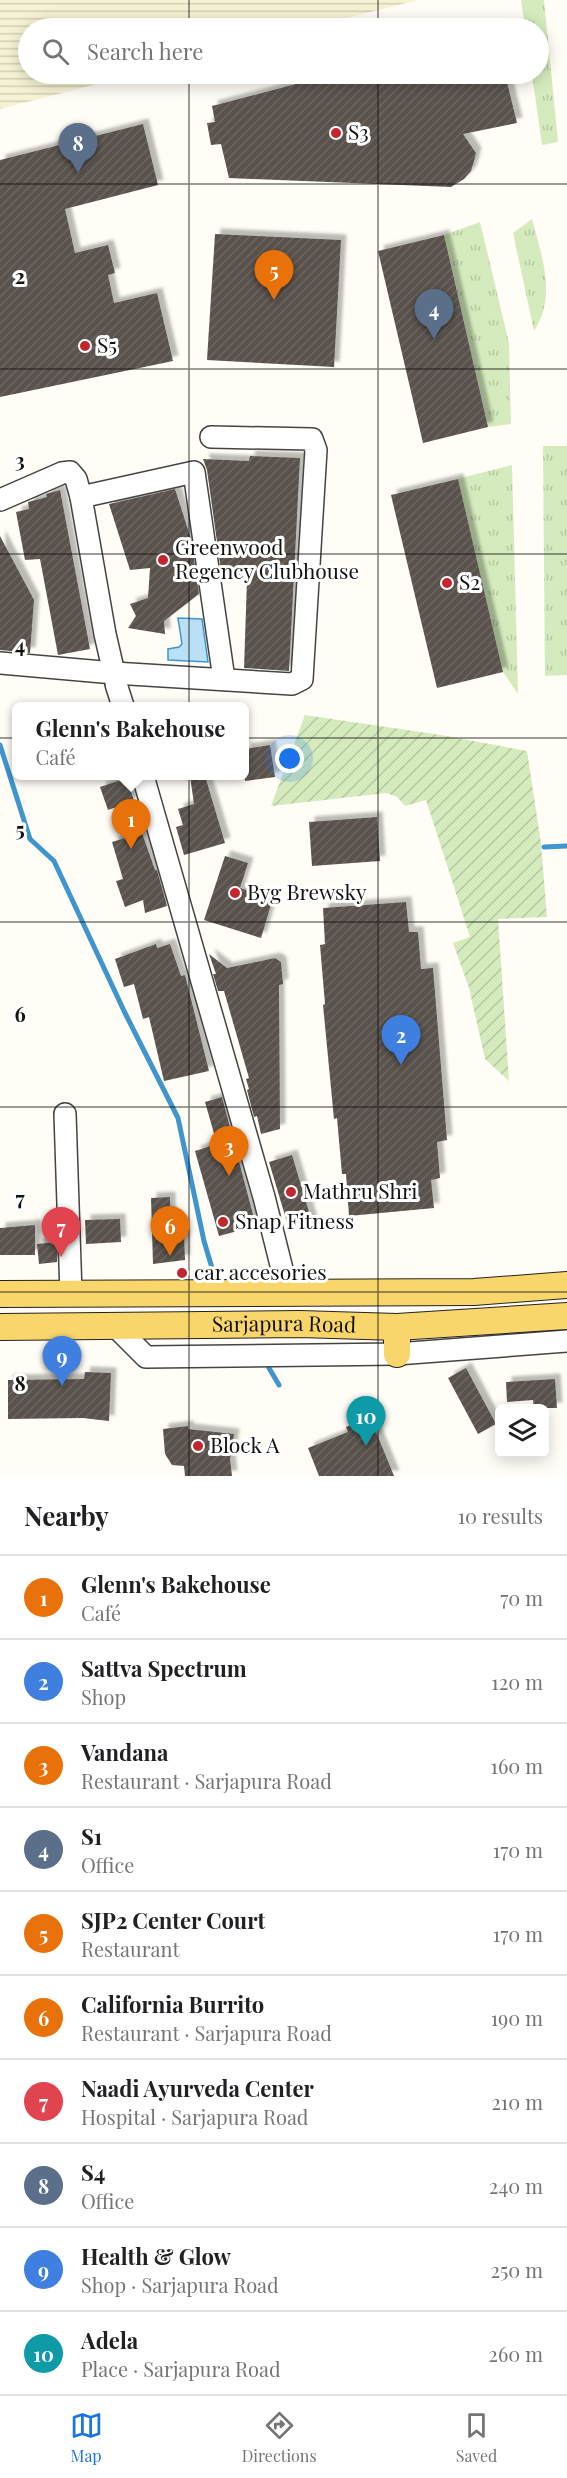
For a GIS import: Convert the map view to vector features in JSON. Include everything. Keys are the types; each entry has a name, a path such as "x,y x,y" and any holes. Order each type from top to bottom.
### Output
{"main road":[{"name":"Sarjapura Road","path":"0,1294 474,1292 567,1285"},
{"name":"Sarjapura Road","path":"0,1327 300,1324 397,1327 567,1316"},
{"path":"397,1327 397,1354"}],"street":[{"path":"0,663 115,679 224,680 292,684 302,679 316,450 312,439 211,437"},
{"path":"0,500 62,473 70,472 76,479 105,634 122,702"},
{"path":"81,497 192,472 195,474 224,680"},
{"path":"144,780 264,1197 288,1293"},
{"path":"64,1114 71,1294"},
{"path":"115,1326 146,1357 397,1354 567,1341"}],"shaded area":[{"path":"0,0 418,0 347,18 18,18 18,84 97,84 0,109"}],"green space":[{"path":"521,0 544,0 546,18 524,18"},
{"path":"549,51 558,142 542,145 533,84 549,84"},
{"path":"532,219 543,262 546,290 541,318 534,331 513,233"},
{"path":"480,222 509,343 511,424 488,427 444,235"},
{"path":"543,446 567,446 567,675 545,676"},
{"path":"512,465 518,694 503,672 457,479"},
{"path":"305,715 441,735 527,751 541,843 547,917 498,919 509,1081 485,1059 469,988 453,943 470,937 426,800 405,806 397,797 387,793 271,806"}],"water":[{"path":"178,618 202,619 208,662 168,660 168,649 179,647 182,644"}],"building":[{"name":"S3","path":"296,84 507,84 517,123 463,134 476,153 471,171 464,179 451,187 229,178 221,144 211,145 207,123 215,122 212,106"},
{"path":"143,124 158,185 65,209 75,253 108,245 115,273 108,275 114,303 157,293 173,361 0,397 0,160"},
{"path":"215,234 341,240 334,367 207,360"},
{"path":"444,235 488,427 423,443 378,251"},
{"path":"250,456 300,458 289,671 244,668 247,580 222,578 207,470 203,459 249,461"},
{"name":"S2","path":"458,479 503,672 437,688 391,495"},
{"name":"Greenwood Regency Clubhouse","path":"175,489 191,539 199,594 164,621 165,634 128,628 136,616 130,604 148,598 150,568 130,570 109,504"},
{"path":"60,490 90,649 58,655 40,559 25,560 16,512 29,509 28,502 47,497 46,494"},
{"path":"0,536 34,600 30,653 0,650"},
{"path":"270,745 275,777 245,781 249,780 249,748"},
{"path":"128,780 134,801 108,810 100,787"},
{"path":"191,780 206,780 225,843 184,855 176,827 183,825 178,809 194,804"},
{"path":"377,817 380,861 312,866 309,822"},
{"path":"142,833 155,870 157,870 167,906 145,913 143,900 125,907 116,881 123,879 112,842"},
{"name":"Byg Brewsky","path":"225,856 248,863 240,888 273,898 261,938 204,920"},
{"path":"406,902 409,932 418,932 421,969 433,968 447,1140 437,1142 440,1178 431,1180 434,1208 349,1216 346,1174 342,1174 337,1118 334,1119 323,1005 325,1004 320,945 325,944 323,908"},
{"path":"156,944 157,948 170,944 181,976 185,975 209,1071 164,1081 149,1017 143,1019 134,984 124,987 115,959"},
{"path":"209,954 227,968 275,958 281,962 283,984 279,985 280,1129 261,1134 257,1116 254,1117 247,1090 249,1089 246,1079 249,1078 224,991 218,991 213,974 216,974"},
{"path":"222,1097 256,1226 219,1236 195,1151 217,1144 205,1102"},
{"name":"Mathru Shri","path":"292,1155 312,1222 289,1229 269,1162"},
{"path":"170,1197 171,1235 184,1235 185,1260 153,1264 151,1198"},
{"path":"120,1219 121,1242 86,1244 85,1220"},
{"path":"35,1225 35,1255 0,1255 0,1228"},
{"path":"57,1242 57,1262 39,1264 37,1244"},
{"path":"466,1368 495,1425 478,1434 448,1378"},
{"path":"85,1372 111,1373 109,1421 83,1418 8,1419 8,1380 84,1379"},
{"path":"555,1379 557,1408 549,1408 549,1404 534,1404 533,1400 507,1402 506,1382"},
{"path":"370,1417 394,1476 319,1476 308,1448 348,1432 346,1427"},
{"name":"Block A","path":"188,1426 188,1429 234,1434 230,1459 232,1476 185,1476 184,1466 172,1465 165,1454 163,1429"}],"waterway":[{"path":"0,745 30,839 54,861 125,1013 178,1118 204,1241 215,1278"},
{"path":"544,847 567,846"},
{"path":"269,1368 279,1385"}],"place":[{"name":"S3","path":"336,133"},
{"name":"S4","path":"78,173"},
{"name":"SJP2 Center Court","path":"274,300"},
{"name":"S1","path":"434,339"},
{"name":"S5","path":"85,346"},
{"name":"Greenwood Regency Clubhouse","path":"163,560"},
{"name":"S2","path":"447,583"},
{"name":"Glenn's Bakehouse","path":"131,849"},
{"name":"Byg Brewsky","path":"235,893"},
{"name":"Sattva Spectrum","path":"401,1065"},
{"name":"Vandana","path":"229,1176"},
{"name":"Mathru Shri","path":"291,1192"},
{"name":"Snap Fitness","path":"223,1222"},
{"name":"California Burrito","path":"170,1256"},
{"name":"Naadi Ayurveda Center","path":"61,1257"},
{"name":"car accesories","path":"182,1273"},
{"name":"Health & Glow","path":"62,1386"},
{"name":"Block A","path":"198,1446"},
{"name":"Adela","path":"366,1446"}]}
